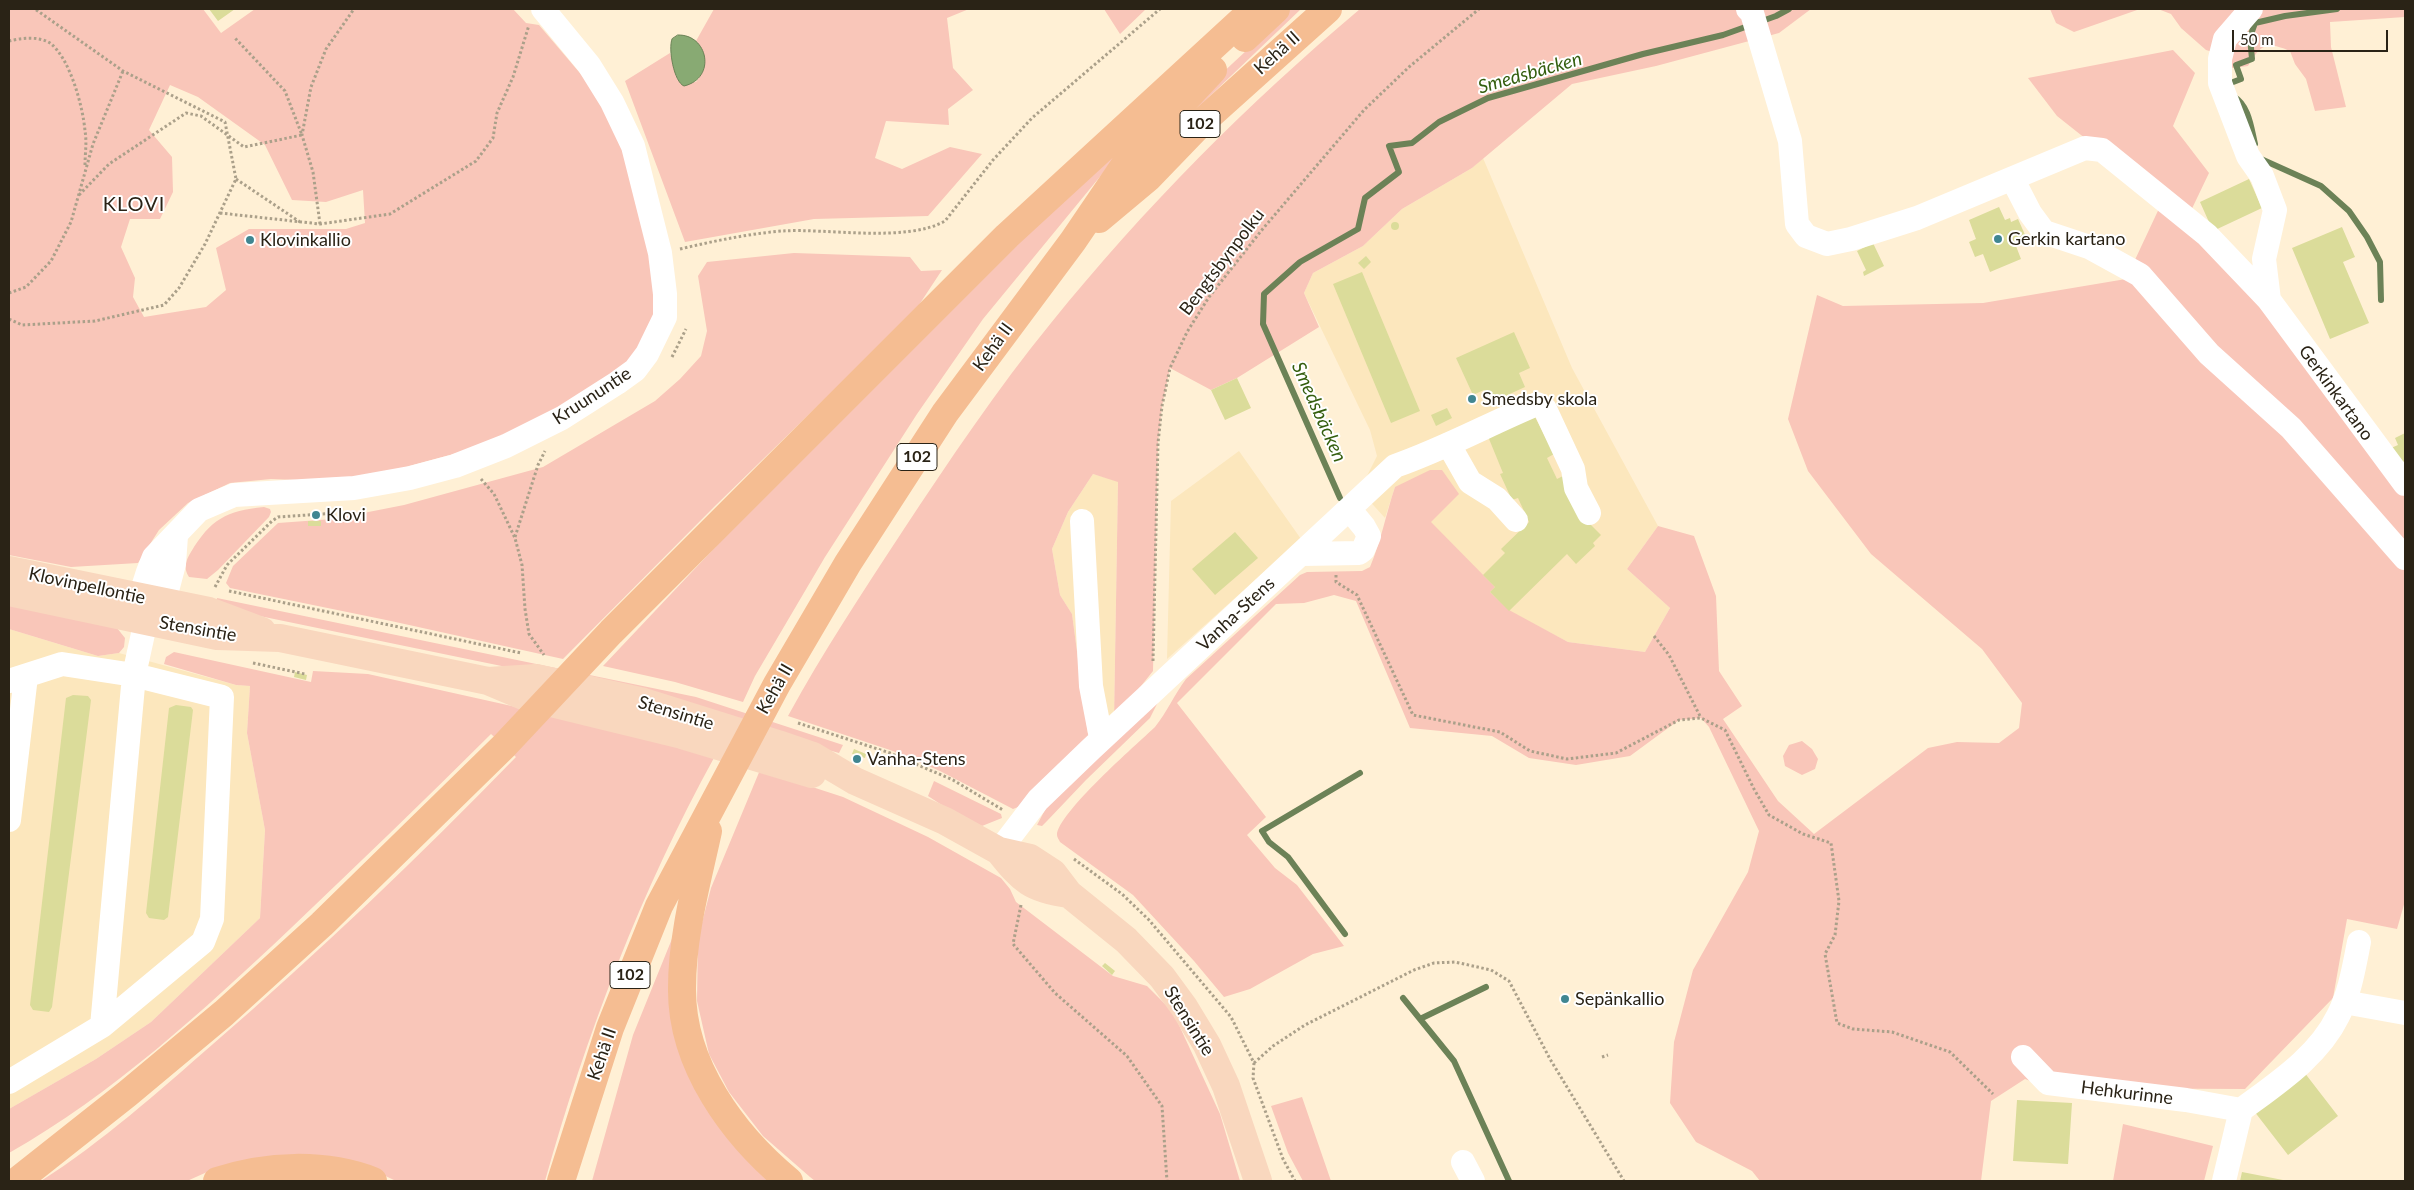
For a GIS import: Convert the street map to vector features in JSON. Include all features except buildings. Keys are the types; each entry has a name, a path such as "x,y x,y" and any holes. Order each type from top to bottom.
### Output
{"highway":[{"path":"17,1181 127,1094 224,1013 322,924 504,746 611,632 1007,236 1254,9"},
{"name":"Kehä II","path":"564,1175 610,1028 659,906 777,684 848,563 945,413 1073,241 1126,163 1227,56 1276,9"},
{"name":"Kehä II","path":"1073,241 1148,178 1201,123 1328,9"},
{"path":"715,798 687,934 682,988 685,1020 706,1081 725,1113 769,1165 789,1181"},
{"path":"9,1163 127,1094"},
{"path":"217,1181 264,1170 298,1168 331,1170 373,1181"}],"main road":[{"name":"Klovinpellontie","path":"9,570 150,606"},
{"name":"Klovinpellontie","path":"9,592 150,606"},
{"name":"Stensintie","path":"150,606 223,615 280,638 488,681 536,678 644,702 813,756 855,781 945,821 999,851 1030,858 1054,873 1069,894 1126,940 1162,978 1184,1008 1207,1045 1226,1086 1258,1181"}],"street":[{"path":"2251,9 2225,39 2220,59 2220,83 2248,156 2262,176 2275,210 2264,259 2269,300"},
{"name":"Gerkinkartano","path":"1750,11 1790,141 1797,224 1806,236 1827,244 1851,239 1916,218 2013,180 2085,148 2102,150 2207,235 2269,300 2405,484"},
{"name":"Kruununtie","path":"102,1026 134,675 150,606 174,564 176,536 186,523 199,510 234,495 354,488 410,478 463,463 506,446 562,418 634,370 647,354 665,317 665,294 660,253 633,146 624,125 589,65 536,16"},
{"path":"2013,180 2030,213 2044,232 2089,247 2140,274 2209,354 2291,428 2405,558"},
{"name":"Vanha-Stens","path":"999,851 1038,800 1101,738 1350,510 1395,466 1422,457 1497,420 1537,404 1545,408 1573,469 1576,488 1588,513"},
{"path":"1449,445 1470,482 1497,499 1516,520"},
{"path":"1302,554 1359,553 1363,550 1369,536 1350,510"},
{"path":"1082,521 1091,686 1101,738"},
{"path":"9,820 17,678 62,664 134,675 222,697 212,919 203,942 102,1026 9,1082"},
{"path":"2224,1181 2242,1110 2291,1073 2326,1035 2338,1017 2349,989 2359,942"},
{"path":"2344,1002 2405,1014"},
{"name":"Hehkurinne","path":"2023,1057 2048,1083 2186,1100 2242,1110"}],"path":[{"path":"9,319 22,325 95,321 164,305 179,288 236,180 225,122 122,71 35,9"},
{"path":"302,135 311,87 326,49 354,9"},
{"path":"660,253 730,238 783,231 864,233 934,228 945,221 993,160 1032,118 1160,9"},
{"name":"Bengtsbynpolku","path":"1153,671 1158,443 1162,406 1170,368 1187,332 1209,297 1261,231 1364,110 1409,66 1479,9"},
{"path":"220,213 320,224 390,214 476,161 493,138 496,113 513,77 536,16"},
{"path":"234,37 285,91 302,135 313,172 320,224"},
{"path":"9,41 26,38 49,42 63,58 76,89 85,131 85,171"},
{"path":"9,292 26,287 51,260 70,222 93,144 122,71"},
{"path":"78,195 109,164 158,129 186,113 201,116 244,147 302,135"},
{"path":"236,180 301,222"},
{"path":"668,363 687,326"},
{"path":"515,538 538,465 549,444 542,447"},
{"path":"478,474 494,494 515,538 522,565 525,609 530,634 547,660"},
{"path":"215,587 227,565 278,517 342,512"},
{"path":"1336,567 1336,582 1357,595 1413,715 1500,732 1530,751 1567,759 1616,753 1679,720 1701,718 1725,730 1754,789 1769,814 1803,834 1832,843 1839,901 1835,935 1824,954 1837,1023 1853,1029 1892,1032 1950,1052 1993,1094"},
{"path":"1654,636 1668,655 1701,718"},
{"path":"1023,901 1013,944 1055,993 1127,1056 1162,1106 1167,1181"},
{"path":"1254,1063 1273,1046 1305,1025 1414,970 1434,963 1455,962 1491,970 1508,981 1550,1060 1624,1181"},
{"path":"1602,1057 1608,1055"}],"shaded area":[{"path":"9,9 203,9 221,33 255,9 513,9 526,23 539,25 585,79 619,134 640,209 655,286 653,317 645,344 623,368 559,409 494,443 351,482 271,479 230,483 188,503 159,530 138,563 71,567 9,555","holes":["170,85 198,97 265,145 292,200 326,202 363,190 365,223 346,229 249,229 216,248 226,290 206,307 144,317 133,297 135,278 121,247 130,219 160,219 173,192 172,157 149,130"]},
{"path":"714,9 969,9 947,18 953,68 973,90 948,109 949,125 886,121 875,158 902,169 950,147 982,154 928,216 814,219 685,242 625,81 670,53 678,81 696,82 704,66 704,57 696,41"},
{"path":"1104,9 1146,9 1120,34"},
{"path":"1291,9 1301,9 1163,141 1218,77"},
{"path":"1360,9 1811,9 1779,33 1656,66 1572,84 1472,168 1402,209 1363,246 1313,273 1304,293 1319,327 1237,378 1211,390 1170,368 1162,406 1158,443 1153,671 1114,720 1118,482 1093,474 1068,512 1052,549 1060,595 1072,614 1089,741 1018,807 1013,809 940,771 893,751 788,716 843,623 887,555 993,399 1051,323 1086,280 1198,158 1277,82"},
{"path":"2050,9 2140,9 2074,32 2056,23"},
{"path":"2158,9 2241,9 2216,53 2206,50 2181,28 2171,14"},
{"path":"2257,9 2405,9 2405,17 2330,22 2331,47 2346,107 2315,111 2306,79 2295,64 2290,51 2275,46 2265,46 2257,53 2248,66 2233,68 2229,65 2228,55"},
{"path":"678,35 696,41 705,57 705,66 701,75 684,86 677,78 671,57 672,39"},
{"path":"2173,50 2195,73 2173,126 2209,173 2187,219 2405,484 2405,901 2397,929 2347,919 2333,998 2245,1089 2049,1088 2025,1079 1991,1101 1981,1181 1760,1181 1752,1171 1696,1142 1670,1103 1674,1042 1693,970 1748,872 1759,831 1709,727 1701,718 1679,720 1630,756 1576,765 1529,758 1492,736 1410,728 1356,601 1334,595 1304,603 1276,604 1177,703 1266,817 1247,835 1275,868 1297,885 1344,946 1313,954 1250,989 1224,997 1194,961 1133,895 1060,842 1057,835 1060,825 1070,812 1116,763 1155,727 1186,679 1300,575 1307,572 1362,571 1370,567 1395,487 1430,470 1442,470 1459,494 1431,522 1495,587 1490,592 1509,610 1568,642 1645,652 1670,608 1627,569 1658,526 1694,536 1716,596 1719,671 1742,706 1723,719 1778,801 1814,834 1928,748 1957,742 1999,743 2019,728 2022,703 1982,649 1871,554 1808,471 1788,419 1817,295 1843,306 1983,303 2126,279 2163,200 2057,116 2028,78"},
{"path":"1116,148 1121,151 983,319 917,414 825,557 755,676 743,702 675,682 603,666 808,449"},
{"name":"Smedsby skola","path":"1483,158 1572,368 1658,526 1627,569 1670,608 1645,652 1568,642 1509,611 1490,592 1454,546 1395,487 1385,518 1365,496 1363,484 1377,456 1370,430 1304,293 1313,273 1363,246 1402,209 1472,168"},
{"path":"794,253 910,257 921,271 942,270 915,311 715,506 563,659 230,588 226,583 233,566 278,523 333,519 404,505 543,467 655,401 680,379 701,356 707,331 698,276 707,262"},
{"path":"1239,451 1301,539 1167,659 1171,501"},
{"path":"1093,474 1118,481 1114,720 1089,741 1072,614 1060,595 1052,549 1068,512"},
{"path":"264,507 270,509 269,517 218,570 207,579 189,577 186,567 188,558 198,541 213,524 229,514"},
{"path":"217,598 696,697 843,745 839,753 608,688 216,607"},
{"path":"9,600 117,628 125,638 124,647 119,653 98,656 9,629"},
{"path":"9,629 98,656 119,653 236,685 250,686 247,733 265,830 260,918 151,1022 96,1059 9,1109"},
{"path":"174,652 311,682 313,671 368,674 669,741 715,756 663,858 618,964 578,1072 545,1181 396,1181 375,1171 216,1168 187,1181 41,1181 108,1133 252,1010 368,904 442,831 516,757 491,734 290,929 156,1050 85,1105 9,1153 9,1109 96,1059 151,1022 260,918 265,830 247,733 250,686 236,685 164,664 166,657"},
{"path":"1160,698 1150,718 1042,826 1037,825 1046,808"},
{"path":"1802,741 1812,749 1818,759 1815,769 1802,775 1785,766 1783,756 1789,745"},
{"path":"760,770 843,797 928,837 1001,878 1010,889 1016,902 1113,976 1147,986 1173,1012 1220,1114 1240,1181 815,1181 810,1177 763,1136 729,1092 709,1054 697,1001 698,938 711,888"},
{"path":"934,781 1001,814 1002,818 982,826 957,815 928,796"},
{"path":"678,924 673,998 775,1181 592,1181 633,1035"},
{"path":"1302,1097 1331,1181 1303,1181 1288,1153 1271,1106"},
{"path":"2123,1124 2213,1146 2204,1181 2113,1181"}],"waterway":[{"name":"Smedsbäcken","path":"1340,498 1263,324 1264,294 1300,262 1358,229 1365,198 1399,172 1389,146 1412,143 1439,122 1488,98 1643,54 1723,35 1776,16 1789,9"},
{"path":"2228,88 2228,84 2241,79 2236,65 2252,59 2250,37 2255,23 2285,16 2337,9"},
{"path":"2233,96 2243,105 2246,111 2255,144"},
{"path":"2261,159 2321,186 2349,211 2367,237 2380,262 2381,300"},
{"path":"1345,934 1288,857 1269,842 1262,831 1360,773"},
{"path":"1420,1019 1486,987"},
{"path":"1403,998 1454,1061 1509,1181"}],"place":[{"name":"Gerkin kartano","path":"1998,239"},
{"name":"Klovinkallio","path":"250,240"},
{"name":"Smedsby skola","path":"1472,399"},
{"name":"Klovi","path":"316,515"},
{"name":"Vanha-Stens","path":"857,759"},
{"name":"Sepänkallio","path":"1565,999"}],"district":[{"name":"KLOVI","path":"134,205"}]}
